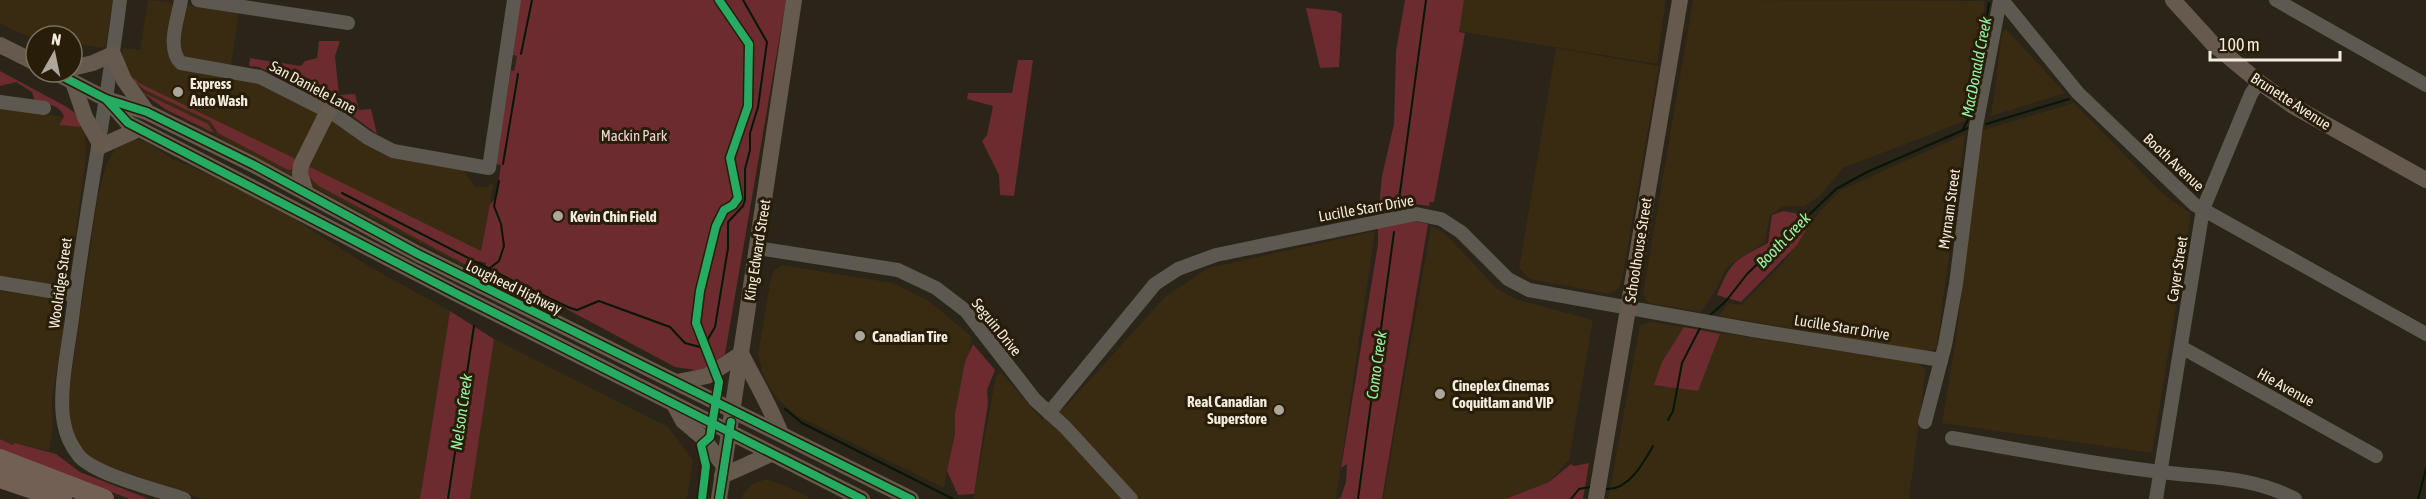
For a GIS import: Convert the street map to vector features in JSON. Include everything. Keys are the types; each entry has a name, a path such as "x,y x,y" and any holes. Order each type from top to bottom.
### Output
{"highway":[{"path":"0,459 104,499"},
{"path":"0,478 62,499"}],"main road":[{"name":"King Edward Street","path":"719,499 794,0"},
{"name":"Schoolhouse Street","path":"1598,492 1680,0"},
{"name":"Brunette Avenue","path":"2173,0 2213,44 2259,82 2293,106 2426,180"},
{"path":"0,45 24,57"},
{"path":"84,68 113,54 124,80 147,112"},
{"name":"Lougheed Highway","path":"84,83 106,99 128,123 139,129 862,499"},
{"path":"75,84 85,117 99,144 139,129"},
{"name":"Lougheed Highway","path":"106,99 147,112 446,268 911,499"},
{"path":"306,193 300,174 301,165 328,111"},
{"path":"677,382 707,376 741,354 761,396 772,409 781,434"},
{"path":"675,405 683,421 702,436 723,471 771,454"}],"street":[{"name":"Woolridge Street","path":"120,0 74,295 63,423 80,457 93,466 115,476 184,499"},
{"name":"San Daniele Lane","path":"181,0 173,46 174,54 181,63 260,76 328,111 376,144 393,152 489,168 513,0"},
{"path":"198,0 348,23"},
{"name":"Booth Avenue","path":"2001,0 2079,93 2195,205 2426,334"},
{"name":"Myrnam Street","path":"1925,422 1941,360 1956,284 1976,126 2001,0"},
{"path":"2276,0 2426,85"},
{"name":"Cayer Street","path":"2156,499 2203,209 2251,94 2259,82"},
{"path":"0,102 44,108"},
{"name":"Lucille Starr Drive","path":"1049,413 1155,284 1178,269 1216,255 1416,214 1441,219 1461,231 1499,272 1518,285 1543,294 1941,360"},
{"name":"Seguin Drive","path":"757,248 898,270 936,288 966,311 1017,378 1131,499"},
{"path":"0,283 74,295"},
{"name":"Hie Avenue","path":"2181,347 2376,456"},
{"path":"1952,438 2160,472 2252,482 2273,488 2295,499"}],"shaded area":[{"path":"0,0 113,0 106,45 103,48 84,45 84,24 24,24 24,34 0,23"},
{"path":"148,0 169,2 173,6 166,47 171,60 254,81 341,124 382,154 392,158 463,170 475,187 486,187 494,182 477,273 165,109 135,86 122,60 122,48 140,50"},
{"path":"1464,0 1666,0 1657,64 1458,31"},
{"path":"1693,0 1985,1 1965,121 1843,168 1821,195 1805,206 1784,206 1770,215 1765,242 1726,268 1718,286 1701,312 1648,303 1643,294"},
{"path":"187,5 239,12 231,66 187,59 178,48"},
{"path":"2006,29 2065,93 1991,116 2002,33"},
{"path":"1556,48 1659,66 1622,280 1619,288 1610,294 1529,279 1519,268"},
{"path":"2074,103 2163,194 2191,214 2152,453 1942,423 1955,344 1983,130"},
{"path":"0,107 78,119 85,133 86,158 71,266 63,280 56,285 46,286 0,279"},
{"path":"1965,134 1937,347 1930,352 1719,316 1728,303 1741,305 1781,265 1820,211 1841,190"},
{"path":"135,139 146,142 173,159 231,184 290,216 370,267 450,311 420,499 203,499 101,464 83,451 73,438 67,404 98,195 106,165 115,149"},
{"path":"1431,226 1445,233 1497,289 1518,300 1593,320 1569,460 1549,482 1505,499 1383,499"},
{"path":"1375,231 1336,499 973,499 996,376 1001,372 1042,420 1065,407 1165,297 1208,268"},
{"path":"782,265 893,283 929,301 972,337 944,488 797,416 777,399 763,375 758,354 771,278 774,271"},
{"path":"0,291 45,297 58,304 62,311 64,326 52,400 53,426 49,451 15,443 13,445 0,439"},
{"path":"1651,322 1917,363 1926,369 1909,499 1608,499 1640,325"},
{"path":"494,339 668,427 693,460 687,499 470,499"},
{"path":"767,479 813,499 742,499 743,494 752,484"}],"green space":[{"name":"Mackin Park","path":"519,0 786,0 725,354 702,371 675,367 486,266 486,263 479,261 468,266 319,186 309,177 306,165 481,251 490,204 496,198 501,165 495,164 511,70 514,71 517,56 513,55"},
{"path":"1405,0 1464,0 1459,32 1465,33 1434,202 1430,202 1429,206 1406,203 1379,207 1382,176 1394,124 1396,51"},
{"path":"1306,8 1336,11 1342,14 1339,67 1320,68"},
{"path":"319,41 340,41 335,56 339,95 355,94 359,110 371,109 377,134 343,109 259,67 249,66 250,58 301,66 305,61 317,58"},
{"path":"1018,60 1033,60 1014,196 1000,195 999,175 982,141 987,135 993,106 967,99 968,93 1012,93"},
{"path":"0,71 67,107 75,113 82,127 59,125 64,117 59,109 52,105 35,102 32,92 16,82 0,86"},
{"path":"134,78 139,83 298,160 294,169 288,170 218,133 210,121 145,90 134,81"},
{"path":"140,91 208,124 214,133 165,109"},
{"path":"1784,211 1814,217 1797,245 1741,302 1717,295 1726,275 1735,263 1768,243 1772,215"},
{"path":"1414,221 1428,224 1382,499 1338,499 1341,497 1346,482 1347,464 1341,468 1378,244 1378,225"},
{"path":"450,311 494,339 470,499 420,499"},
{"path":"1684,327 1720,334 1698,391 1654,385 1662,362"},
{"path":"973,344 995,370 987,390 988,403 974,494 958,495 947,471 965,362"},
{"path":"0,439 13,445 15,443 56,454 80,472 149,499 130,499 0,450"},
{"path":"1589,463 1583,499 1505,499 1549,482 1571,464 1574,466"}],"waterway":[{"name":"Nelson Creek","path":"521,54 532,0"},
{"path":"342,193 570,308 577,310 599,301 670,327 685,343 700,347 705,344 715,327 728,248 728,222 743,206 745,200 745,169 750,150 750,133 758,107 767,42 743,0"},
{"name":"Como Creek","path":"1399,200 1426,0"},
{"name":"MacDonald Creek","path":"1963,129 1970,116 1989,3"},
{"name":"Nelson Creek","path":"503,164 518,74"},
{"name":"Booth Creek","path":"1986,124 2069,99"},
{"name":"Booth Creek","path":"1708,317 1726,301 1747,274 1836,189 1867,172 1968,128"},
{"name":"Nelson Creek","path":"486,271 499,261 504,246 501,224 494,206 499,181"},
{"name":"Como Creek","path":"1358,499 1394,232"},
{"name":"Nelson Creek","path":"448,499 474,326"},
{"name":"Booth Creek","path":"1668,420 1673,411 1682,363 1701,326"},
{"path":"785,409 802,423 953,499"},
{"name":"Booth Creek","path":"1605,489 1621,486 1628,481 1653,446"},
{"path":"2418,499 2426,469"},
{"name":"Booth Creek","path":"1571,499 1579,489 1590,487"}],"cycle path":[{"path":"702,499 706,466 701,445 710,437 719,382 696,323 700,291 716,226 724,210 733,205 738,198 730,158 748,106 749,44 719,0"},
{"path":"77,84 106,99 147,112 254,165 418,254 911,499"},
{"path":"106,99 128,123 455,293 862,499"},
{"path":"719,499 731,422"}],"place":[{"name":"Express Auto Wash","path":"178,92"},
{"name":"Kevin Chin Field","path":"558,216"},
{"name":"Canadian Tire","path":"860,336"},
{"name":"Cineplex Cinemas Coquitlam and VIP","path":"1440,394"},
{"name":"Real Canadian Superstore","path":"1279,410"}]}
